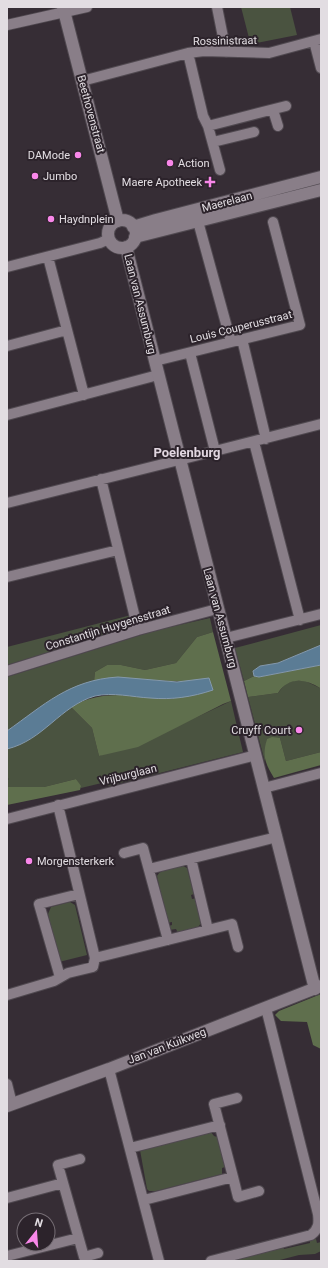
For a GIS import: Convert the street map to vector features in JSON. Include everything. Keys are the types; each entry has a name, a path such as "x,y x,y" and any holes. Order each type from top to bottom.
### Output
{"street":[{"path":"7,25 64,10 87,7"},
{"path":"217,7 226,52"},
{"name":"Beethovenstraat","path":"64,10 118,220"},
{"path":"318,40 321,68"},
{"name":"Rossinistraat","path":"82,81 188,53 269,53 318,40"},
{"path":"188,53 203,116 208,126 220,170"},
{"path":"208,126 286,106"},
{"path":"273,110 278,126"},
{"path":"213,142 254,132"},
{"name":"Maerelaan","path":"134,232 197,215 321,177"},
{"name":"Maerelaan","path":"197,215 321,190"},
{"path":"197,215 231,342"},
{"path":"118,220 127,221 134,232 131,243 126,247 116,246 109,239 109,228 118,220"},
{"name":"Louis Couperusstraat","path":"155,361 300,325 273,222"},
{"path":"7,268 100,244 109,239"},
{"name":"Laan van Assumburg","path":"126,247 217,609 226,638 264,788 318,988"},
{"path":"48,257 84,395"},
{"path":"7,346 67,330"},
{"path":"242,340 266,439"},
{"path":"190,353 215,451"},
{"path":"7,415 158,375"},
{"path":"7,503 321,424"},
{"path":"254,442 300,620"},
{"path":"101,479 138,630"},
{"path":"7,577 118,550"},
{"name":"Constantijn Huygensstraat","path":"7,671 138,630 217,609"},
{"path":"226,638 321,614"},
{"name":"Vrijburglaan","path":"7,819 256,755"},
{"path":"264,788 321,773"},
{"path":"7,995 54,981 60,977 93,967 95,958 58,805"},
{"path":"149,869 277,837"},
{"path":"124,853 143,848 168,940"},
{"path":"191,858 208,930"},
{"path":"60,977 39,904 79,894"},
{"path":"95,958 232,924 238,946"},
{"name":"Jan van Kuikweg","path":"9,1105 109,1069 318,988"},
{"path":"211,1261 311,1235 316,1231 318,1226 319,1214 266,1008"},
{"path":"109,1069 159,1261"},
{"path":"7,1084 9,1105"},
{"path":"237,1098 214,1104 238,1197 259,1191"},
{"path":"130,1148 220,1125"},
{"path":"80,1159 58,1165 84,1257 98,1253"},
{"path":"144,1200 233,1177"},
{"path":"7,1198 63,1183"},
{"path":"7,1256 78,1238"}],"green space":[{"path":"241,7 290,7 297,35 252,44"},
{"path":"131,615 133,626 7,665 7,647"},
{"path":"210,618 213,632 197,637 176,663 145,670 121,665 107,665 95,672 94,681 69,690 58,696 38,708 7,731 7,677 157,630"},
{"path":"321,625 321,645 278,663 260,666 253,671 254,676 244,681 235,648"},
{"path":"213,632 231,701 138,747 99,756 92,728 71,707 96,697 108,696 121,695 172,699 191,682 106,678 94,681 95,672 107,665 121,665 145,670 176,663 197,637"},
{"path":"321,665 321,700 320,688 309,682 303,681 287,684 278,693 248,697 244,681 254,676 259,677"},
{"path":"305,681 320,688 321,752 286,761 280,738 267,739 265,762 248,697 278,693 286,683"},
{"path":"231,701 243,752 108,786 106,782 81,788 76,779 44,787 7,787 7,780 9,779 7,778 7,749 27,740 71,707 92,728 99,756 178,726"},
{"path":"272,737 280,738 286,761 321,752 321,765 274,778 265,759 267,739"},
{"path":"76,779 81,786 80,790 7,805 7,787 44,787"},
{"path":"183,866 187,868 194,894 191,895 192,899 197,898 202,922 198,927 178,933 176,929 169,930 169,926 172,925 172,922 167,923 157,876 162,871"},
{"path":"70,902 75,905 87,955 59,962 48,914 51,907"},
{"path":"321,994 321,1049 313,1045 307,1022 281,1021 275,1015 279,1011"},
{"path":"210,1131 217,1137 225,1167 222,1168 222,1174 156,1191 149,1191 147,1189 140,1150"},
{"path":"316,1239 317,1243 321,1242 321,1251 315,1254 299,1255 276,1261 227,1261 283,1247 284,1249 310,1243 310,1240"}],"water":[{"path":"321,645 321,665 259,677 254,676 253,671 260,666 278,663"},
{"path":"118,677 177,682 209,678 213,690 190,696 158,699 116,695 95,696 72,707 42,731 20,745 7,749 7,731 45,703 58,695 85,683"}],"place":[{"name":"DAMode","path":"78,155"},
{"name":"Action","path":"170,163"},
{"name":"Jumbo","path":"35,176"},
{"name":"Maere Apotheek","path":"210,182"},
{"name":"Haydnplein","path":"51,219"},
{"name":"Cruyff Court","path":"299,730"},
{"name":"Morgensterkerk","path":"29,861"}],"district":[{"name":"Poelenburg","path":"187,452"}]}
